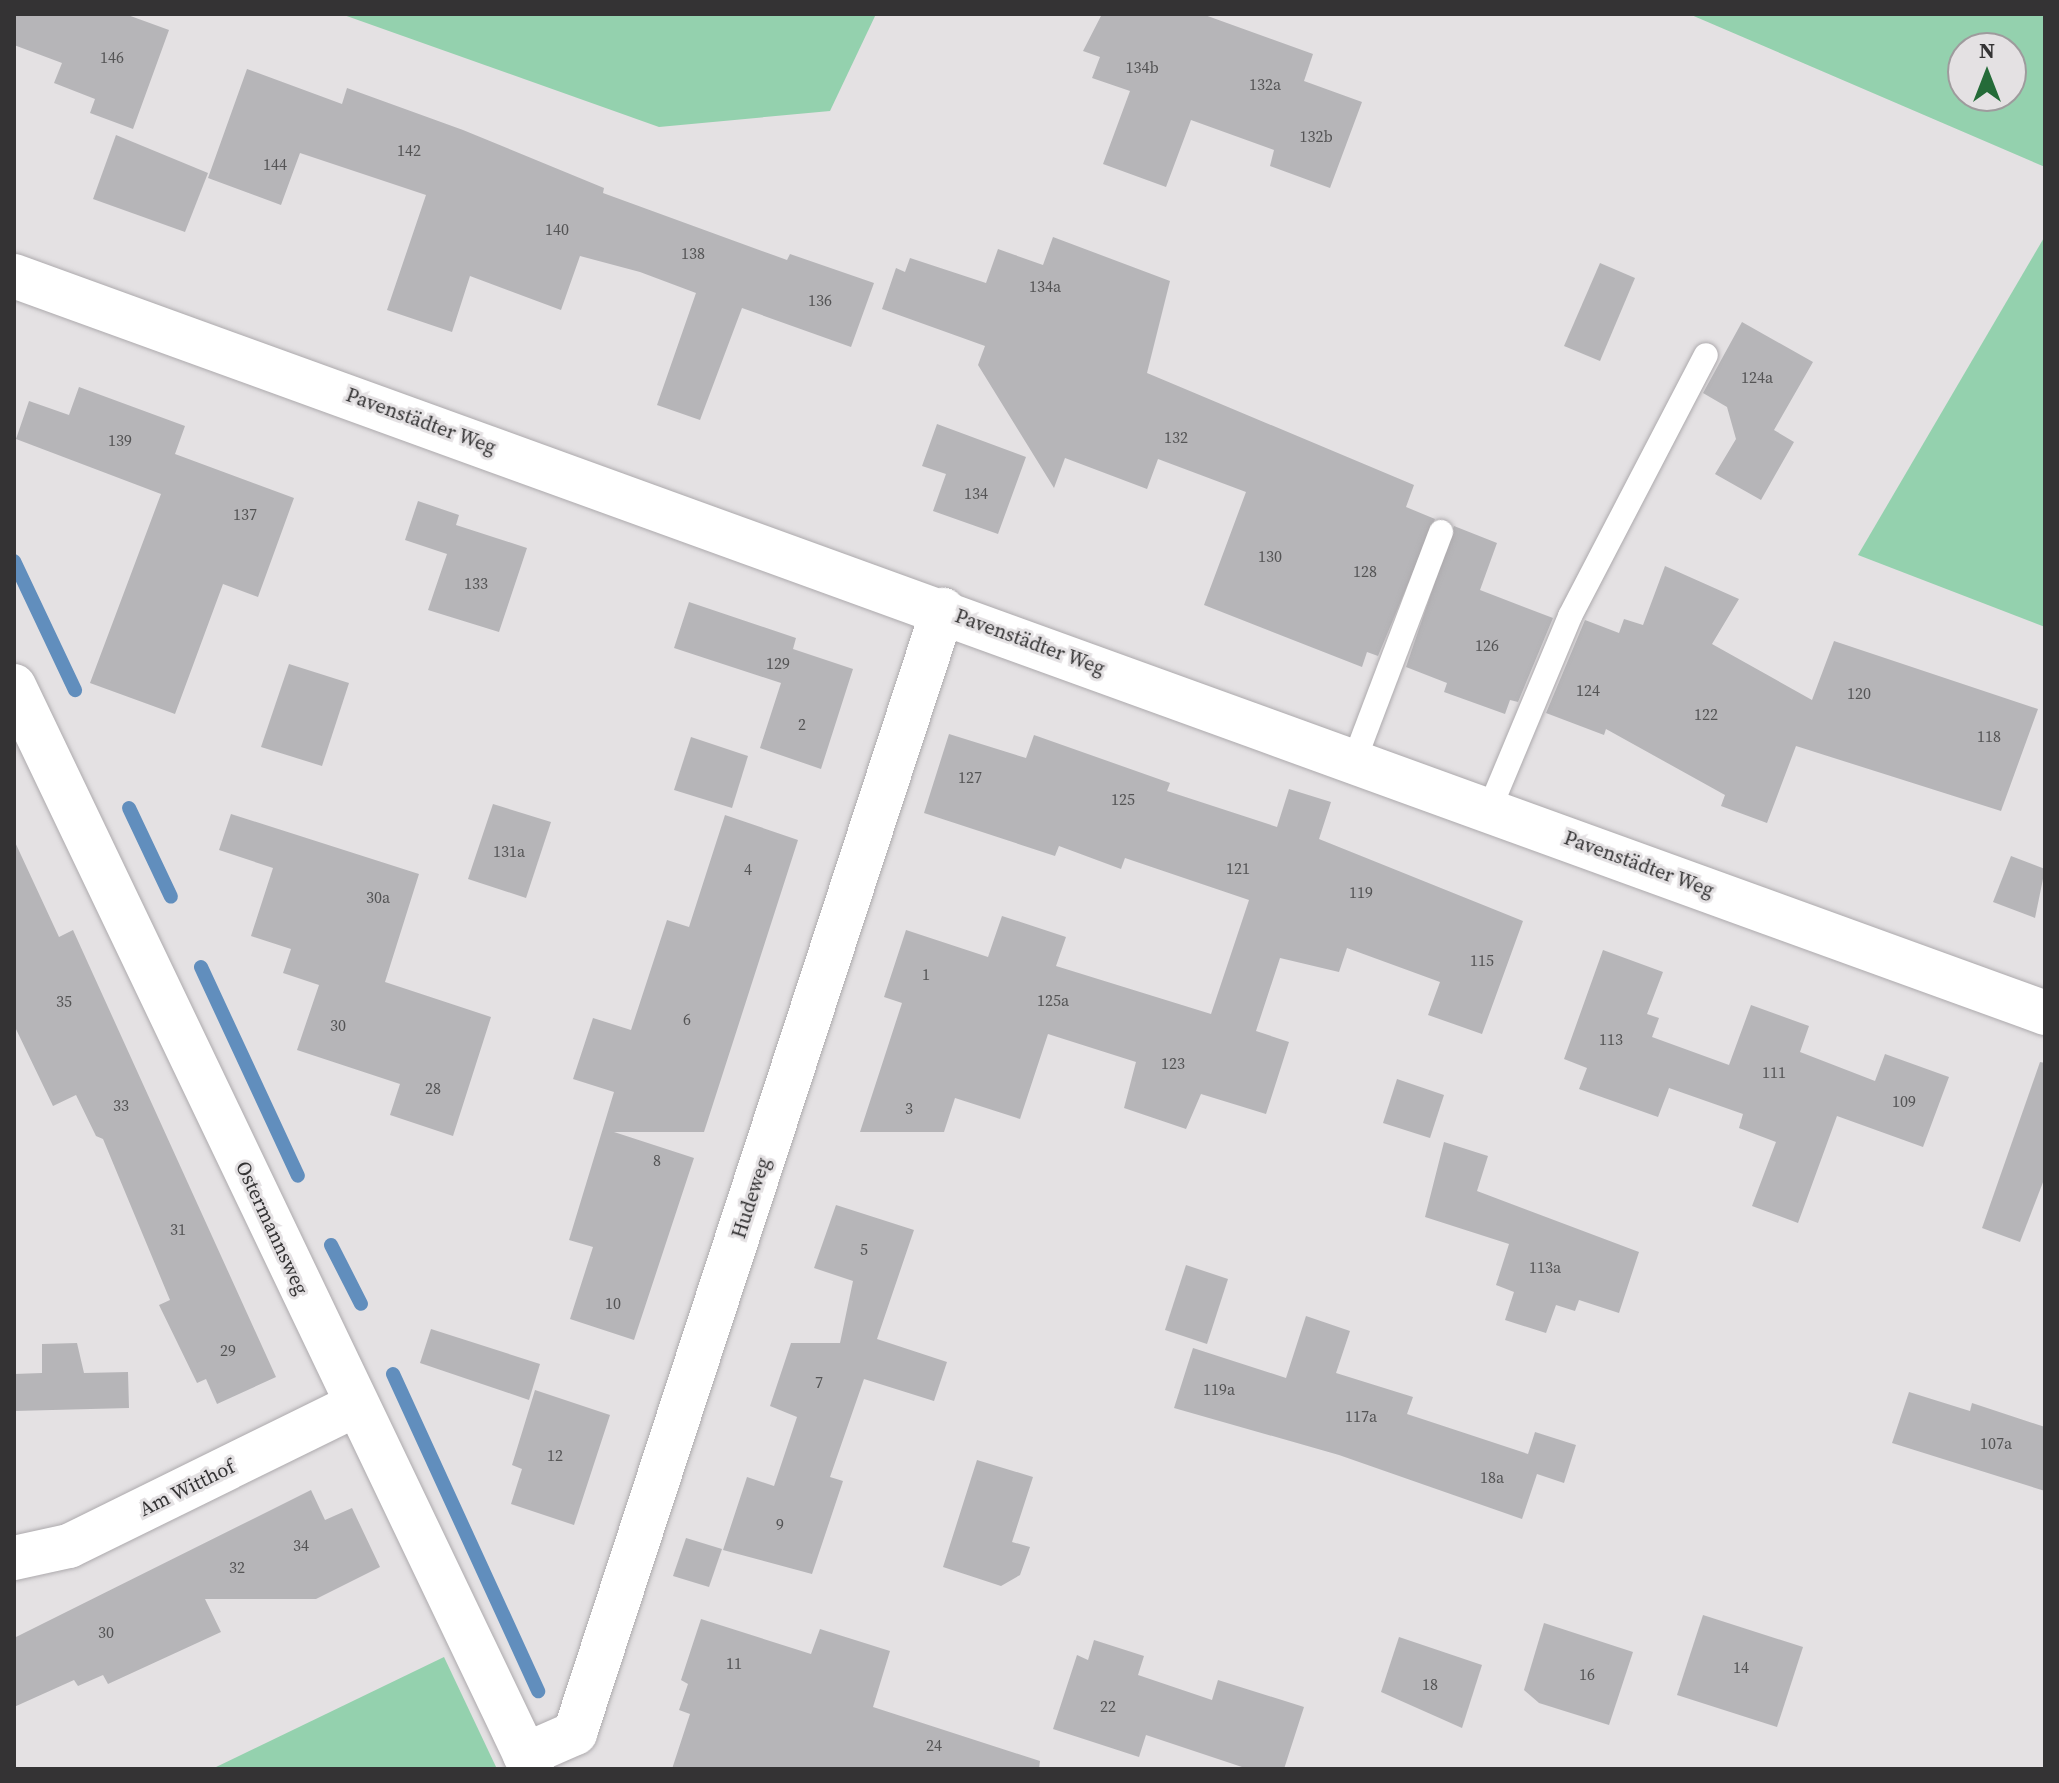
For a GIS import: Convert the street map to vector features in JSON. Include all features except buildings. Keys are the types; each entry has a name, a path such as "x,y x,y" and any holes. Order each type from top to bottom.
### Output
{"street":[{"name":"Pavenstädter Weg","path":"14,276 943,610 2045,1013"},
{"name":"Hudeweg","path":"528,1762 575,1733 943,610"},
{"name":"Ostermannsweg","path":"14,686 528,1762"},
{"name":"Am Witthof","path":"14,1558 69,1546 356,1405"}],"lane":[{"path":"1489,810 1570,616 1706,355"},
{"path":"1354,761 1441,532"}],"green space":[{"path":"341,14 876,14 830,111 659,127"},
{"path":"1689,14 2045,14 2045,167"},
{"path":"2045,236 2045,627 1858,555"},
{"path":"444,1657 497,1769 212,1769"}],"waterway":[{"path":"14,561 75,690"},
{"path":"129,808 171,897"},
{"path":"201,967 298,1176"},
{"path":"331,1245 361,1304"},
{"path":"393,1374 538,1691"}]}
